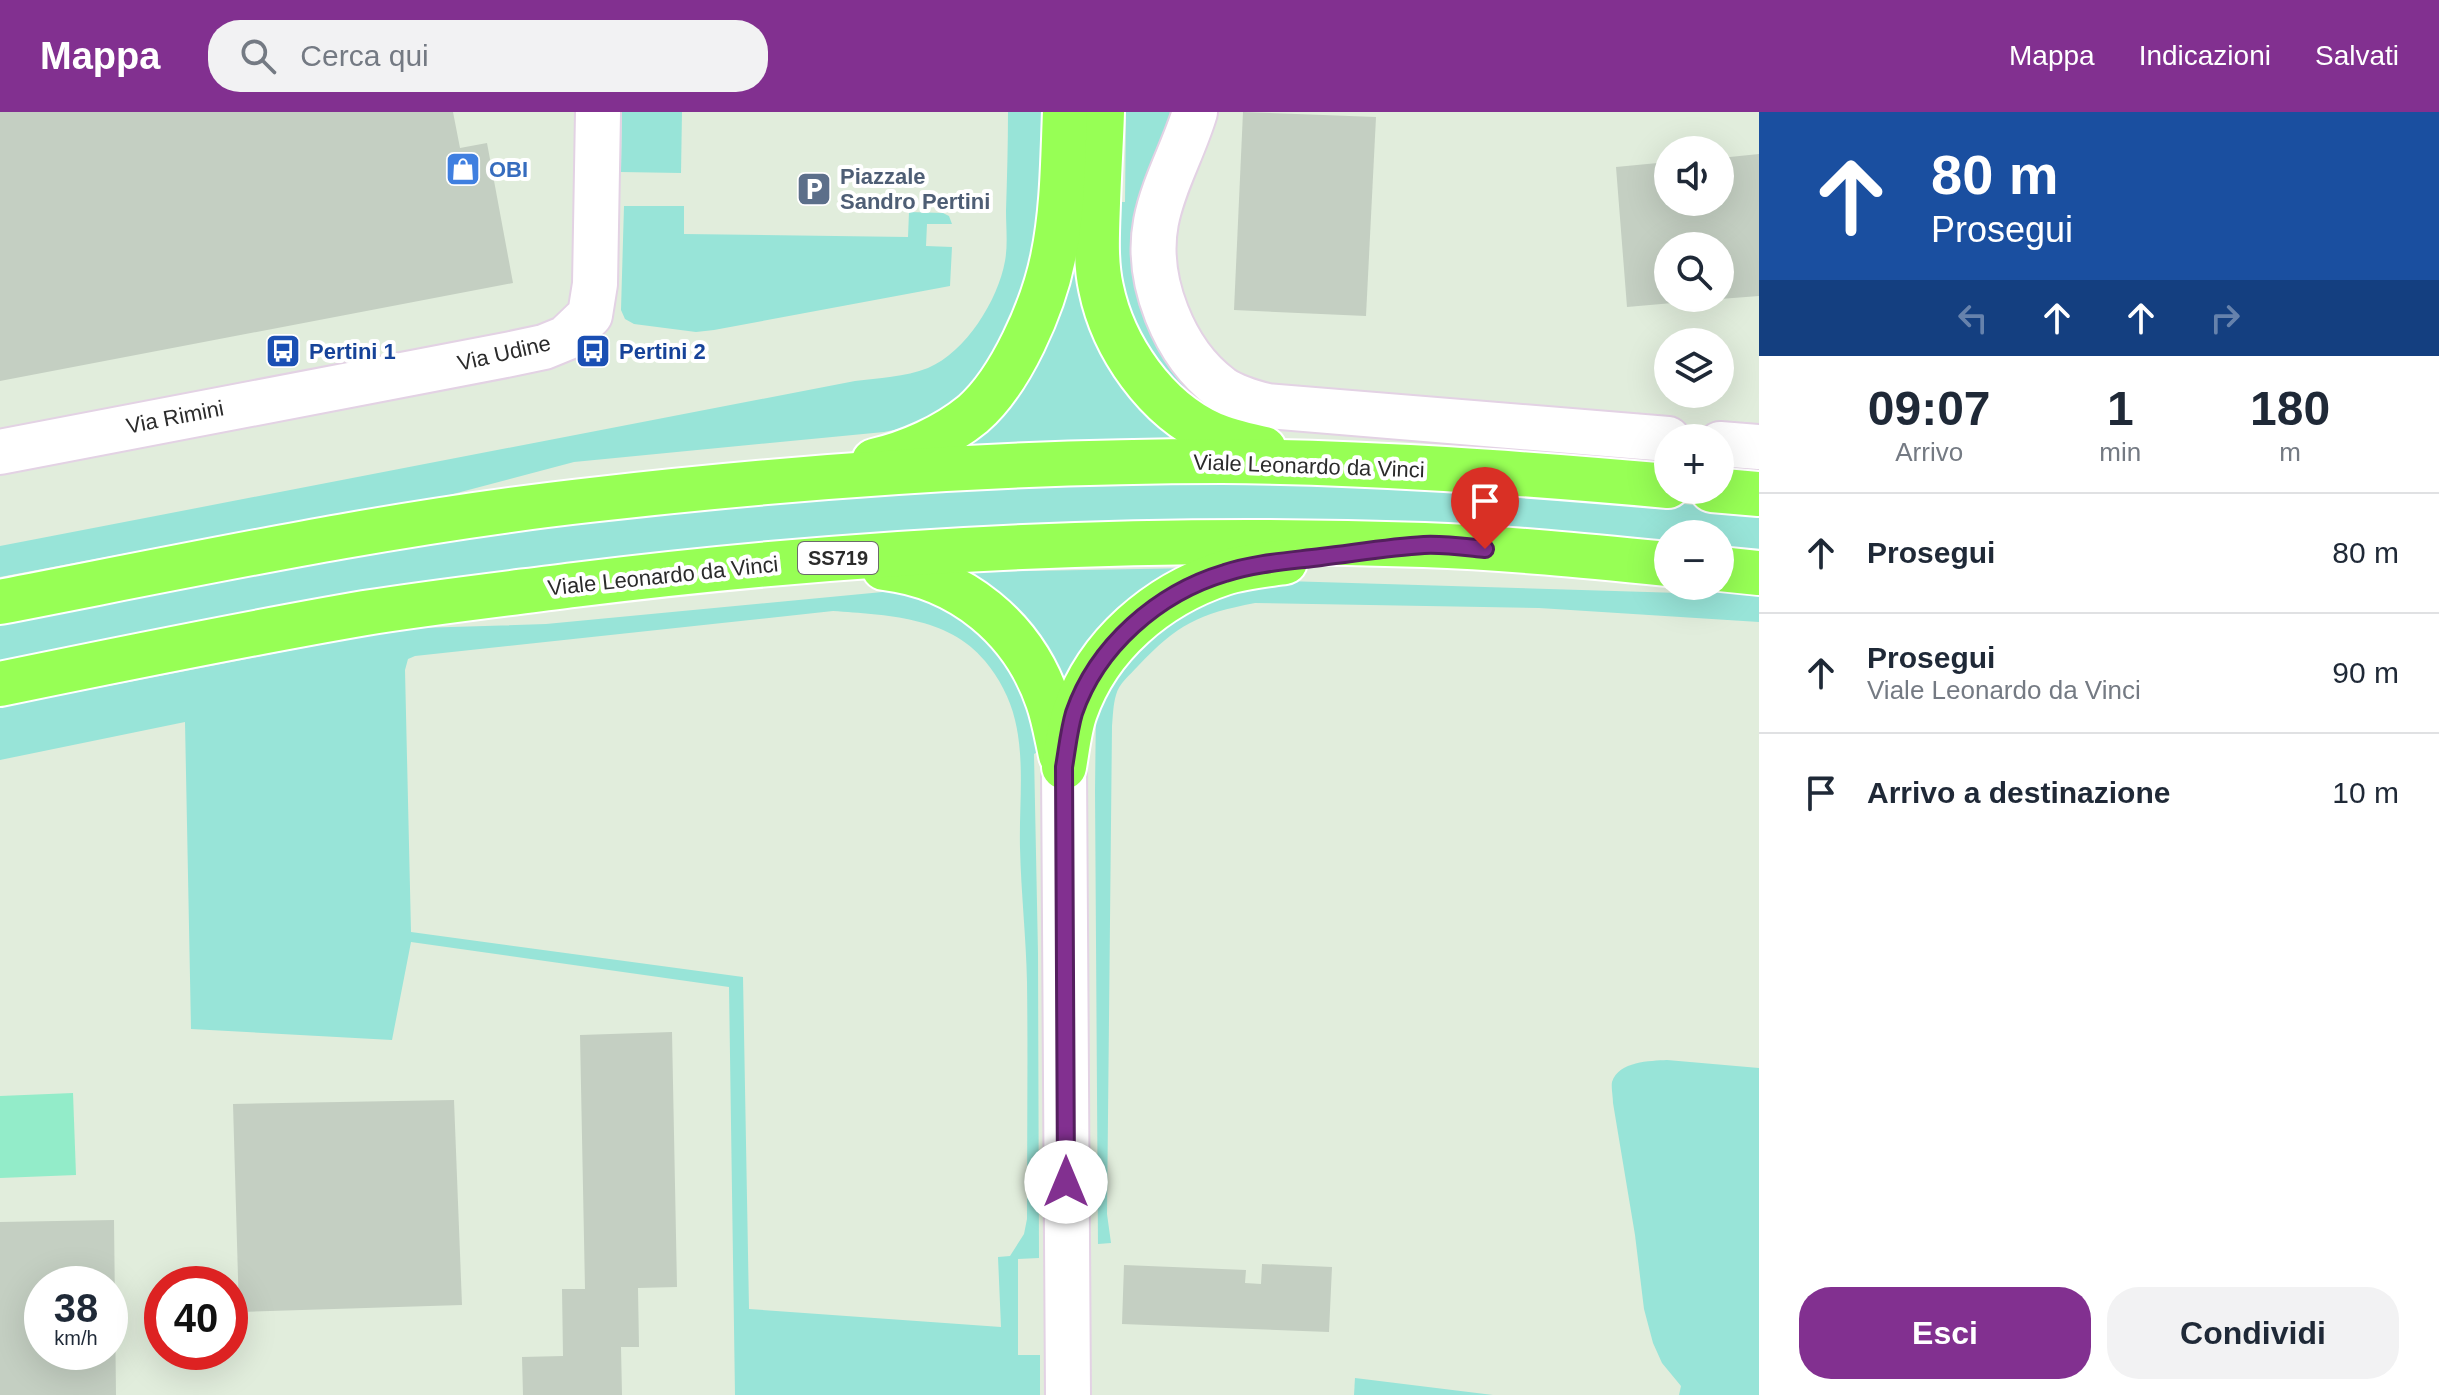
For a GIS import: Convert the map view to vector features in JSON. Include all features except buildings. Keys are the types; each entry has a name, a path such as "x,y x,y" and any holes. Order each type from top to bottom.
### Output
{"highway":[{"path":"790,481 883,459 917,447 974,413 993,391 1016,356 1046,288 1062,197 1065,112"},
{"path":"1102,112 1097,246 1101,288 1111,321 1141,375 1184,418 1211,434 1269,450 1361,465"},
{"name":"Viale Leonardo da Vinci","path":"0,602 355,534 479,514 790,481 1003,467 1222,461 1361,465 1654,485"},
{"path":"1734,492 1759,494"},
{"name":"Viale Leonardo da Vinci","path":"0,684 367,613 660,575 814,560 1149,542 1425,545 1654,563"},
{"path":"1064,767 1074,714 1088,684 1120,637 1167,599 1226,572 1425,545"},
{"path":"814,560 921,575 964,595 990,615 1024,652 1037,674 1049,703 1064,767"},
{"path":"1734,570 1759,573"}],"street":[{"name":"Via Udine","path":"350,384 544,347 566,338 590,315 595,284 598,112"},
{"path":"1195,112 1155,225 1156,275 1175,329 1188,352 1222,388 1267,406 1654,438"},
{"name":"Via Rimini","path":"0,452 350,384"},
{"path":"1734,445 1759,447"},
{"path":"1064,767 1068,1395"}],"shaded area":[{"path":"622,112 682,112 681,173 621,172"},
{"path":"1008,112 1047,112 1046,198 1020,311 974,392 918,425 884,432 574,462 438,498 308,519 0,577 0,546 928,368 955,350 967,337 988,308 1001,276 1006,249"},
{"path":"1126,112 1180,112 1145,285 1273,422 1272,429 1231,423 1168,384 1120,296 1116,202 1125,202"},
{"path":"624,206 684,206 684,234 908,237 909,212 943,213 949,216 952,224 927,224 926,246 952,247 950,286 714,330 696,332 634,324 625,319 621,310"},
{"path":"1078,270 1180,440 973,447 973,442 1068,275"},
{"path":"1171,483 1465,490 1612,498 1759,511 1759,552 1734,550 1734,520 1654,520 1654,544 1259,527 0,666 0,620 289,566 506,531 653,514 949,492"},
{"path":"1194,568 1061,688 965,573 969,572"},
{"path":"1285,581 1654,592 1654,600 1734,600 1734,592 1759,594 1759,622 1539,608 1255,603 1190,623 1152,652 1125,679 1116,695 1113,710 1107,1214 1111,1243 1098,1244 1096,705 1099,692 1178,605"},
{"path":"893,591 942,600 1015,656 1041,750 1034,754 1039,1258 1018,1259 1018,1355 1040,1355 1040,1395 735,1395 729,987 411,942 392,1040 191,1029 185,722 0,760 0,707 365,636 418,628 546,624","holes":["833,611 915,621 953,635 985,661 1007,696 1015,720 1021,767 1020,848 1027,982 1027,1219 1024,1234 1010,1256 998,1257 1001,1327 749,1309 743,977 411,932 405,670 408,659"]},
{"path":"1667,1060 1759,1068 1759,1395 1679,1395 1681,1386 1662,1363 1653,1343 1644,1309 1612,1082 1628,1066"},
{"path":"1355,1378 1493,1395 1354,1395"}],"green space":[{"path":"73,1093 76,1175 0,1178 0,1096"}],"place":[{"name":"OBI","path":"463,169"},
{"name":"Piazzale Sandro Pertini","path":"814,189"},
{"name":"Pertini 1","path":"283,351"},
{"name":"Pertini 2","path":"593,351"}],"route":[{"path":"1066,1182 1064,767 1074,714 1103,661 1120,637 1167,599 1226,572 1425,545 1485,549"}]}
